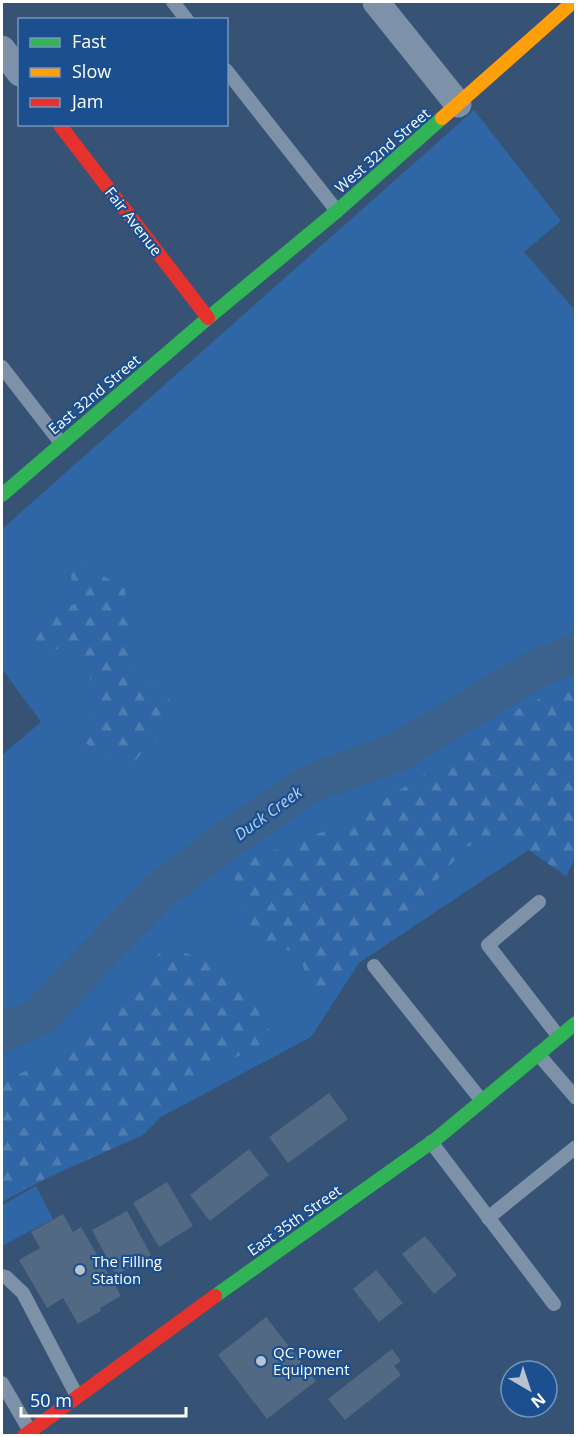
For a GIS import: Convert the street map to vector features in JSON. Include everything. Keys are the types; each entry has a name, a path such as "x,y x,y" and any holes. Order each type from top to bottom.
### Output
{"street":[{"path":"376,2 458,104"},
{"name":"West 32nd Street","path":"208,318 337,211 573,2"},
{"path":"2,50 18,70"},
{"name":"Fair Avenue","path":"61,126 208,318"},
{"name":"East 32nd Street","path":"2,495 208,318"},
{"name":"East 35th Street","path":"27,1433 168,1329 431,1142 576,1023"}],"lane":[{"path":"172,2 185,18"},
{"path":"228,73 337,211"},
{"path":"2,367 61,443"},
{"path":"539,902 488,945 559,1037"},
{"path":"374,966 482,1101"},
{"path":"538,1054 576,1098"},
{"path":"431,1142 554,1304"},
{"path":"488,1218 576,1147"},
{"path":"2,1276 23,1293 77,1396"},
{"path":"2,1383 5,1398 27,1433"}],"green space":[{"path":"474,110 561,221 524,252 575,310 575,819 359,963 311,1037 2,1202 2,755 41,722 2,669 2,529"},
{"path":"63,552 125,589 132,668 181,710 132,764 86,744 101,690 63,649 38,650 27,616 79,603"},
{"path":"575,681 576,750 573,751 576,757 575,859 566,876 505,834 466,847 400,922 314,997 298,952 253,944 231,866 339,826 413,782 518,709"},
{"path":"167,944 248,982 272,1038 203,1075 143,1135 2,1198 2,1080 45,1064 94,1032"},
{"path":"36,1186 53,1219 2,1246 2,1205"}],"building":[{"path":"329,1093 348,1119 288,1163 269,1137"},
{"path":"249,1149 269,1175 210,1221 190,1195"},
{"path":"167,1182 193,1226 159,1247 133,1203"},
{"path":"127,1211 151,1255 116,1275 92,1230"},
{"path":"63,1214 73,1232 81,1227 121,1296 78,1324 63,1298 47,1308 19,1260 40,1248 31,1232"},
{"path":"425,1236 457,1275 434,1294 402,1254"},
{"path":"376,1270 403,1303 379,1322 353,1289"},
{"path":"266,1317 316,1381 267,1419 218,1355"},
{"path":"392,1349 401,1361 394,1366 401,1375 345,1420 328,1399"}],"waterway":[{"name":"Duck Creek","path":"2,1032 38,1018 157,893 227,840 307,785 397,752 534,670 576,653"}],"traffic: fast":[{"path":"2,495 208,318 337,211 442,118"},
{"path":"215,1296 436,1139 576,1023"}],"traffic: slow":[{"path":"442,118 573,2"}],"traffic: jam":[{"path":"61,126 208,318"},
{"path":"24,1436 215,1296"}],"place":[{"name":"The Filling Station","path":"80,1270"},
{"name":"QC Power Equipment","path":"261,1361"}]}
